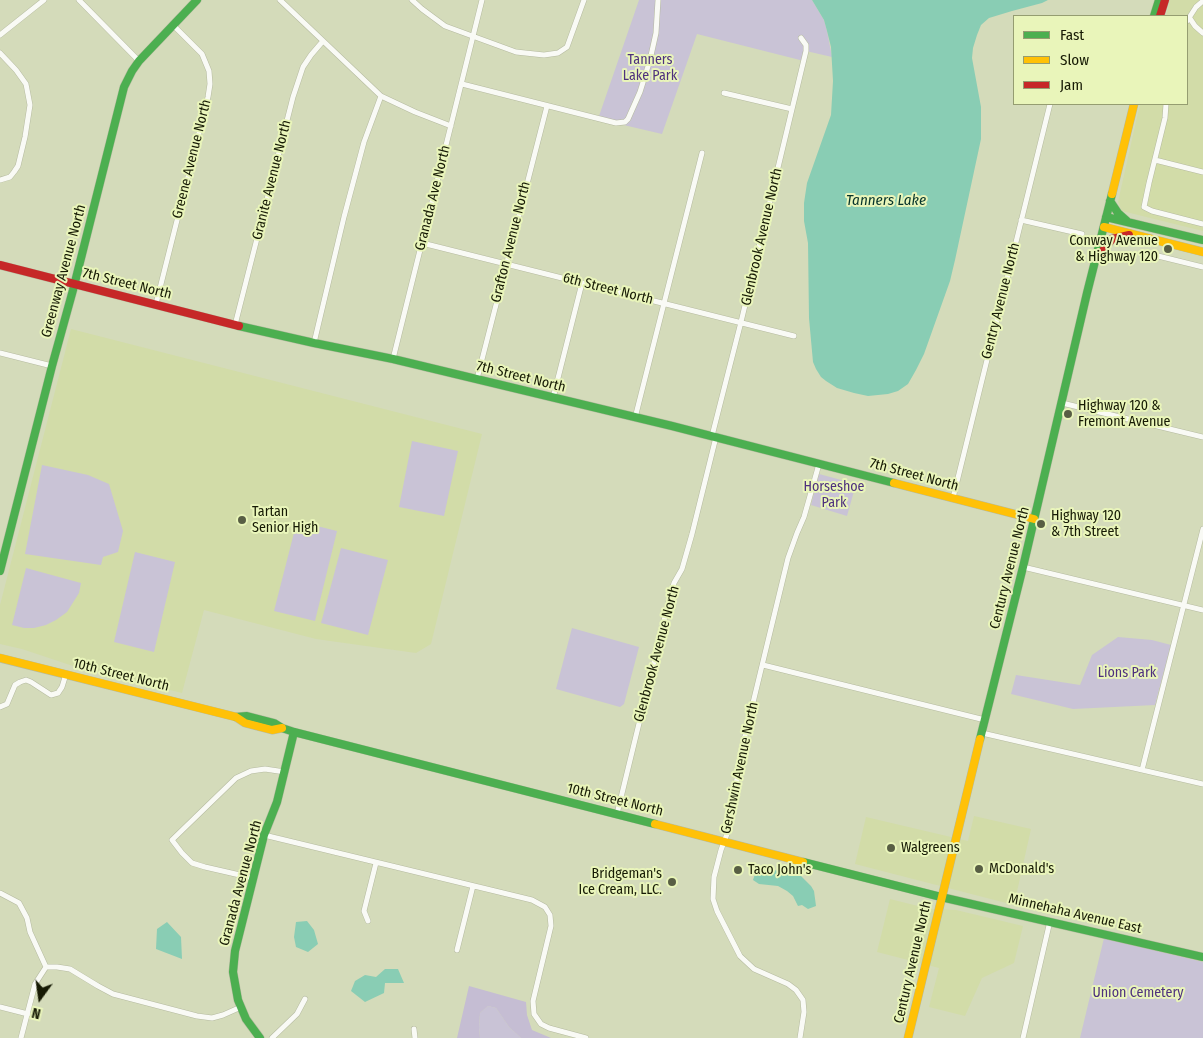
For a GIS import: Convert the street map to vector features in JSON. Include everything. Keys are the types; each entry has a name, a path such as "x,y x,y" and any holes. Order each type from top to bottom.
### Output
{"main road":[{"name":"Greenway Avenue North","path":"0,571 124,87 139,61 196,0"},
{"path":"1154,15 1159,0"},
{"path":"1160,15 1165,0"},
{"name":"Century Avenue North","path":"908,1038 1134,105"},
{"path":"1110,201 1118,213 1130,223"},
{"path":"1106,217 1203,240"},
{"path":"1104,227 1203,252"},
{"path":"1095,261 1112,239 1120,236 1136,235"},
{"name":"7th Street North","path":"0,266 235,325 477,379 714,437 1034,519"},
{"name":"10th Street North","path":"0,658 236,717 245,723 272,730 282,728 941,897"},
{"name":"Granada Avenue North","path":"260,1038 246,1019 238,1000 233,972 235,951 264,835 277,802 294,732"},
{"name":"Minnehaha Avenue East","path":"941,897 1203,956"}],"street":[{"path":"0,35 44,0"},
{"path":"79,0 139,61"},
{"path":"280,0 381,96 414,112 451,126"},
{"path":"412,0 422,10 445,26 516,52 544,54 558,53 567,47 584,0"},
{"name":"Granada Ave North","path":"393,359 482,0"},
{"path":"462,84 614,123 624,122 628,119 640,92 650,60 656,33 658,0"},
{"path":"1203,0 1188,19 1203,33"},
{"name":"Greene Avenue North","path":"156,304 210,84 209,71 202,54 173,25"},
{"name":"Glenbrook Avenue North","path":"616,814 668,600 674,583 682,569 692,534 807,49 802,38"},
{"name":"Granite Avenue North","path":"235,325 293,98 303,67 323,41"},
{"path":"0,53 26,84 30,105 18,166 10,177 0,180"},
{"path":"724,93 792,109"},
{"path":"314,343 364,142 381,96"},
{"name":"Gentry Avenue North","path":"953,498 1050,105"},
{"path":"1166,105 1165,118 1144,207 1152,212 1203,224"},
{"name":"Grafton Avenue North","path":"477,379 546,106"},
{"path":"635,418 702,153"},
{"path":"1155,160 1203,172"},
{"path":"1021,220 1082,234"},
{"name":"6th Street North","path":"422,243 794,336"},
{"path":"1158,256 1203,266"},
{"path":"554,398 582,283"},
{"path":"0,354 52,366"},
{"path":"1062,403 1203,437"},
{"name":"Gershwin Avenue North","path":"800,1038 804,1012 802,1000 796,990 788,984 754,969 740,956 717,911 713,899 714,877 727,834 744,740 788,558 804,517 819,464"},
{"path":"1142,770 1203,529"},
{"path":"1023,567 1203,610"},
{"path":"763,665 985,720"},
{"path":"0,707 6,704 15,685 26,680 51,695 58,693 62,688 66,674"},
{"path":"982,733 1203,784"},
{"path":"253,878 205,867 192,862 182,854 172,840 236,778 250,772 265,769 285,772"},
{"path":"264,835 527,898 545,907 550,915 551,926 533,1001 534,1014 541,1024 549,1028 586,1038"},
{"path":"368,921 364,911 376,863"},
{"path":"457,950 473,886"},
{"path":"0,893 18,903 27,918 30,932 46,967"},
{"path":"1023,1038 1050,921"},
{"path":"46,967 70,969 114,994 197,1016 212,1018 241,1007"},
{"path":"21,1038 35,984 46,967"},
{"path":"272,1038 297,1014 305,999"},
{"path":"0,1006 28,1014"},
{"path":"414,1029 415,1038"}],"shaded area":[{"path":"1170,0 1203,0 1203,231 1122,211 1118,202 1140,105 1188,105 1188,15 1166,15"},
{"name":"Tartan Senior High","path":"71,329 482,434 431,644 416,653 316,639 204,610 182,693 73,666 22,649 0,644 0,605"},
{"path":"974,816 1031,829 1014,905 855,864 866,817 968,841"},
{"path":"890,899 930,909 956,910 1023,926 1014,963 982,978 965,1016 929,1007 939,968 877,952"},
{"path":"469,986 526,1002 527,1015 532,1030 551,1038 521,1038 509,1027 496,1008 488,1006 480,1013 480,1038 457,1038"}],"green space":[{"name":"Tanners Lake Park","path":"639,0 812,0 824,20 832,57 806,51 804,61 697,34 662,134 598,119"},
{"path":"412,441 458,451 444,516 399,507"},
{"path":"42,465 88,475 109,484 123,531 118,552 103,557 101,565 25,554"},
{"name":"Horseshoe Park","path":"819,474 856,484 847,516 811,505"},
{"path":"297,521 337,531 315,621 274,611"},
{"path":"341,548 388,560 368,635 321,623"},
{"path":"135,552 175,562 154,652 114,642"},
{"path":"26,568 81,583 79,593 67,612 46,625 34,628 12,625"},
{"path":"572,628 639,647 624,704 620,707 556,689"},
{"name":"Lions Park","path":"1118,637 1152,640 1171,645 1155,705 1073,709 1011,694 1016,675 1080,685 1092,655"},
{"name":"Union Cemetery","path":"1104,938 1203,962 1203,1038 1080,1038"},
{"path":"488,1006 496,1008 509,1027 521,1038 480,1038 480,1013"}],"water":[{"name":"Tanners Lake","path":"812,0 1048,0 989,18 981,25 973,48 972,58 981,107 981,139 950,281 924,354 916,370 908,384 898,391 888,394 868,396 837,388 821,377 813,362 809,318 808,243 804,221 804,203 807,183 831,115 833,81 831,47 827,31 824,20"},
{"path":"765,869 801,876 814,891 816,906 808,909 802,905 798,906 793,896 787,891 778,886 759,884 753,880 756,871"},
{"path":"307,921 314,930 318,944 308,952 296,947 294,937 296,922"},
{"path":"167,922 181,937 182,959 156,949 157,929"},
{"path":"385,969 398,969 404,983 385,983 384,993 365,1002 351,991 355,981 365,975 376,977"}],"traffic: fast":[{"path":"0,571 124,87 139,61 197,0"},
{"path":"1154,15 1159,0"},
{"path":"980,739 1112,194"},
{"path":"1110,201 1118,213 1127,221"},
{"path":"1106,217 1203,240"},
{"path":"239,326 393,359 672,426 894,483"},
{"path":"236,717 247,716 274,723 294,732 655,824"},
{"path":"260,1038 246,1019 238,1000 233,972 235,951 264,835 277,802 294,732"},
{"path":"803,862 941,897 1203,957"}],"traffic: slow":[{"path":"1112,194 1134,105"},
{"path":"1104,227 1203,252"},
{"path":"894,483 1034,519"},
{"path":"0,658 236,717 245,723 272,730 282,728"},
{"path":"908,1038 980,739"},
{"path":"655,824 803,862"}],"traffic: jam":[{"path":"1160,15 1165,0"},
{"path":"1098,257 1112,239 1129,235"},
{"path":"0,265 239,326"}],"place":[{"name":"Conway Avenue & Highway 120","path":"1168,249"},
{"name":"Highway 120 & Fremont Avenue","path":"1068,414"},
{"name":"Tartan Senior High","path":"242,520"},
{"name":"Highway 120 & 7th Street","path":"1041,524"},
{"name":"Walgreens","path":"891,848"},
{"name":"McDonald's","path":"979,869"},
{"name":"Taco John's","path":"738,870"},
{"name":"Bridgeman's Ice Cream, LLC.","path":"672,882"}]}
